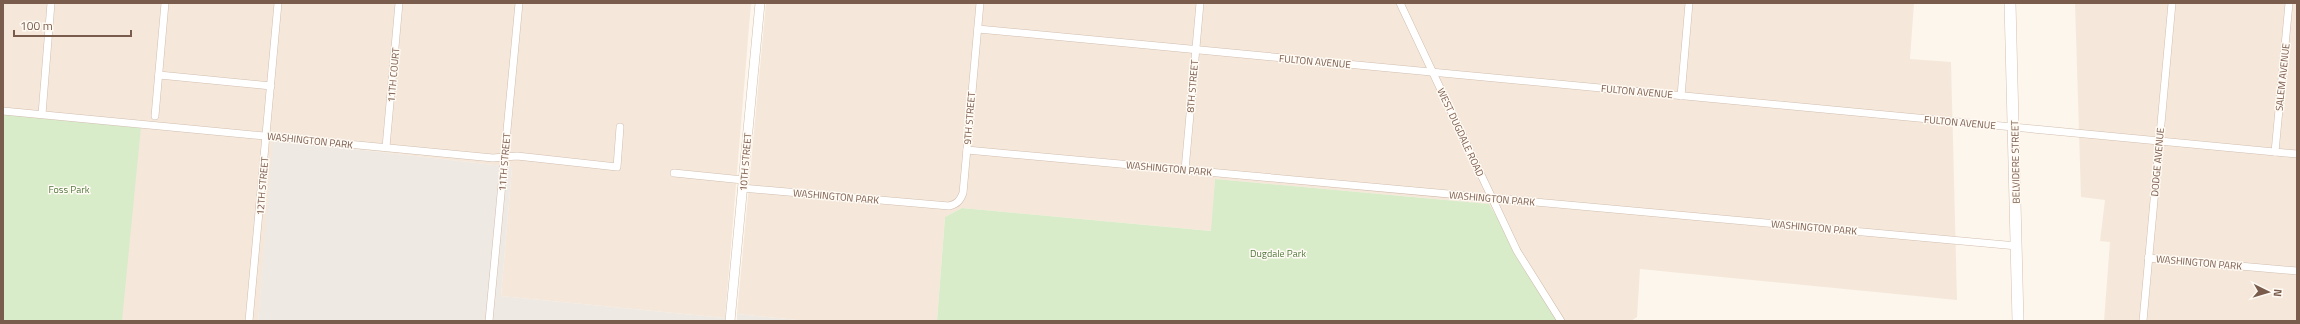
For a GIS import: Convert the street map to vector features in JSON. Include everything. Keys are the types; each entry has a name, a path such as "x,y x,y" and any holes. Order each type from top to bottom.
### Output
{"main road":[{"name":"BELVIDERE STREET","path":"2010,3 2015,127 2018,321"}],"street":[{"path":"42,114 51,3"},
{"path":"155,116 165,3"},
{"name":"12TH STREET","path":"249,321 279,3"},
{"name":"11TH COURT","path":"386,148 399,3"},
{"name":"11TH STREET","path":"489,321 519,3"},
{"name":"10TH STREET","path":"730,321 760,3"},
{"name":"9TH STREET","path":"929,204 949,206 955,205 960,200 963,193 980,3"},
{"name":"8TH STREET","path":"1185,170 1200,3"},
{"name":"WEST DUGDALE ROAD","path":"1400,3 1517,251 1561,321"},
{"path":"1681,96 1689,3"},
{"name":"DODGE AVENUE","path":"2143,321 2172,3"},
{"name":"SALEM AVENUE","path":"2275,152 2289,3"},
{"name":"FULTON AVENUE","path":"978,29 2297,154"},
{"path":"159,75 271,86"},
{"name":"WASHINGTON PARK","path":"3,110 493,158 518,156 616,167 620,127"},
{"name":"WASHINGTON PARK","path":"967,150 2017,246"},
{"name":"WASHINGTON PARK","path":"674,173 743,184 929,204"},
{"name":"WASHINGTON PARK","path":"2148,258 2297,271"}],"shaded area":[{"path":"3,3 751,3 725,318 501,296 512,167 274,140 258,321 3,321"},
{"path":"766,3 1914,3 1910,59 1951,62 1957,300 1640,269 1637,317 1631,321 1559,321 1489,204 1215,179 1212,231 962,208 945,217 937,321 808,321 737,314"},
{"path":"2075,3 2297,3 2297,321 2104,321 2110,242 2100,241 2105,200 2081,197"},
{"path":"273,140 512,167 501,296 725,318 725,321 258,321"},
{"path":"737,314 808,321 737,321"}],"green space":[{"name":"Foss Park","path":"3,114 141,127 122,321 3,321"},
{"name":"Dugdale Park","path":"1215,179 1489,204 1559,321 937,321 945,217 962,208 1211,231"}]}
